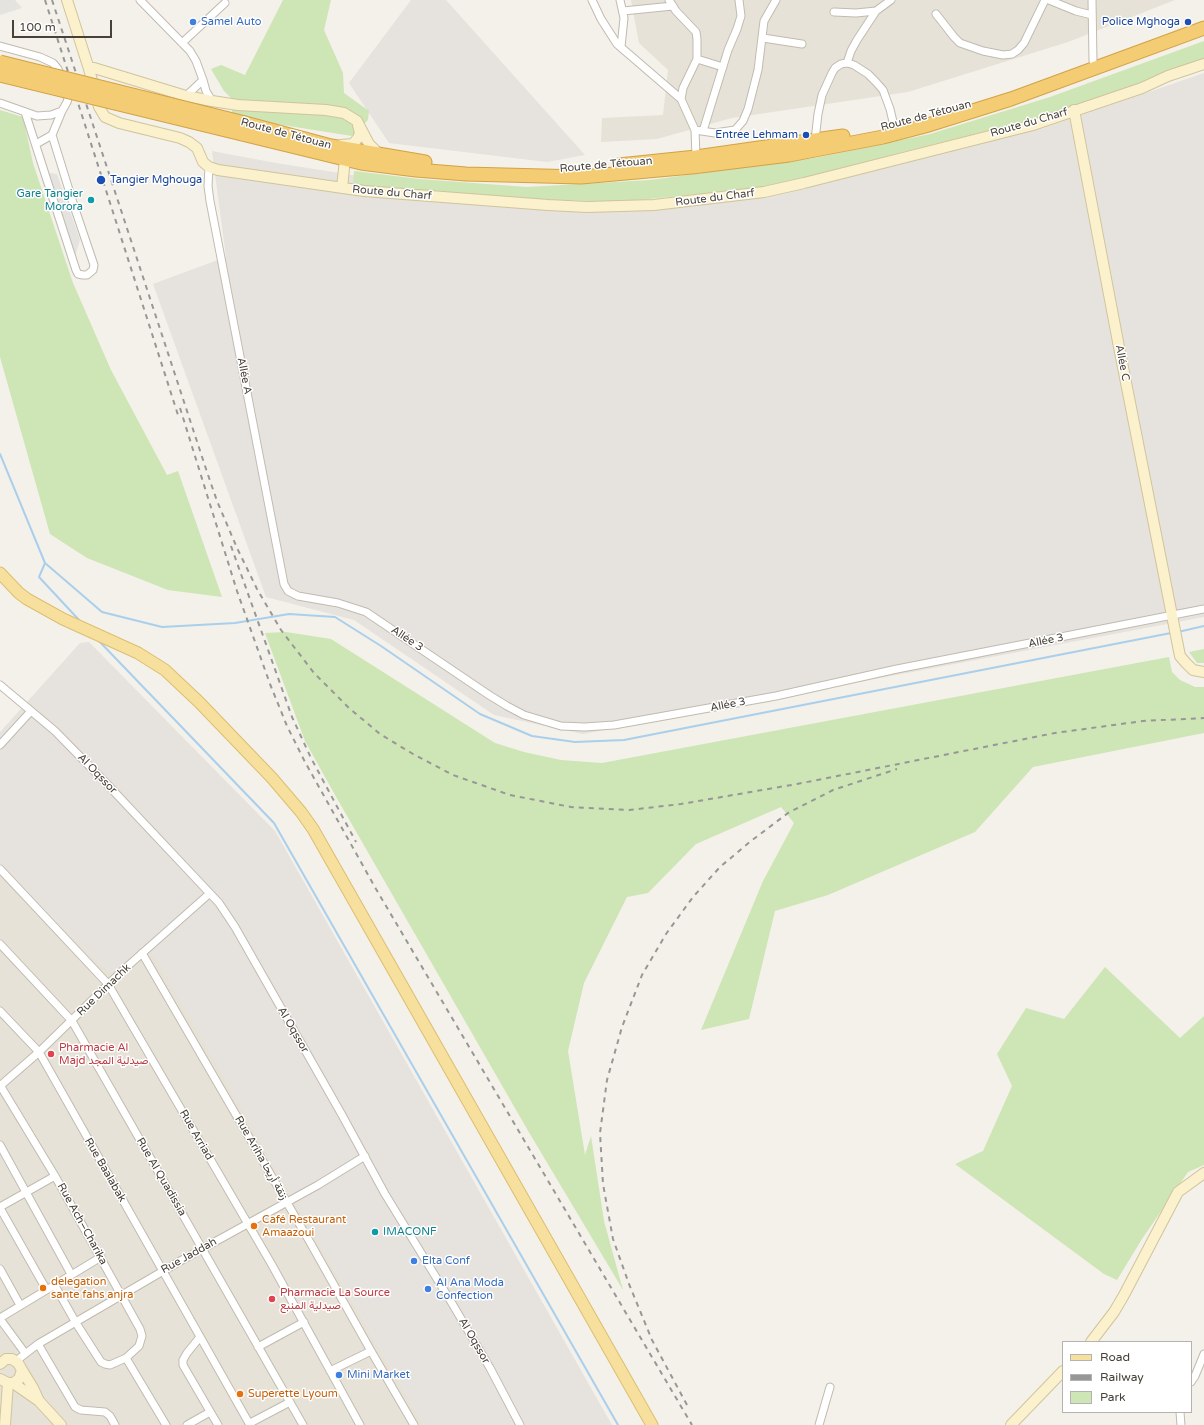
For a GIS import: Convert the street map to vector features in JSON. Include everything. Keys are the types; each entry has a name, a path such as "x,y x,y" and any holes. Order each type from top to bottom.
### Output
{"highway":[{"name":"Route de Tétouan","path":"0,75 330,146 416,161 481,167 548,169 605,167 696,157 815,140 894,126 996,96 1204,20"},
{"name":"Route de Tétouan","path":"0,62 243,128 345,160 416,170 466,174 581,177 692,167 790,155 883,137 974,112 1204,28"}],"main road":[{"path":"0,573 18,593 27,599 63,619 138,653 164,670 199,702 272,778 301,812 313,829 652,1425"}],"street":[{"path":"67,0 89,68 99,107 105,117 119,123 167,134 185,140 196,148 203,162 209,167"},
{"path":"140,0 193,55 206,91 212,102"},
{"path":"592,0 607,30 617,44 681,99 699,130 715,133 735,130 741,124 748,110 758,70 764,22 776,0"},
{"path":"620,0 624,18 621,47"},
{"path":"696,157 699,130 741,16 739,0"},
{"path":"847,63 857,40 876,11 890,0"},
{"path":"936,14 954,37 960,42 983,51 1004,55 1012,54 1024,43 1045,0"},
{"path":"1050,0 1076,11 1092,15"},
{"path":"1092,0 1093,61"},
{"path":"182,43 225,2"},
{"path":"623,11 671,3 696,32 698,47 697,59 682,88 681,99"},
{"path":"834,12 856,13 876,11"},
{"path":"763,38 802,44"},
{"path":"0,46 40,57 57,66 68,99 52,136 94,265 93,270 87,275 78,274 76,270 25,112"},
{"path":"697,59 723,67"},
{"path":"815,140 822,95 835,68 841,64 847,63 854,65 868,74 883,90 894,126"},
{"name":"Route du Charf","path":"209,167 218,170 342,188 388,193 587,207 661,204 764,192 1032,125 1142,88 1168,76 1204,64"},
{"path":"89,68 94,68 186,96 212,102 336,111 344,113 357,121 369,144 380,154"},
{"path":"186,96 203,80"},
{"path":"0,103 37,116 45,116 62,111"},
{"name":"Allée C","path":"1074,110 1180,656 1193,670 1204,672"},
{"path":"330,146 351,145 356,141 360,133 357,121"},
{"path":"36,144 52,136"},
{"path":"342,188 345,160"},
{"name":"Allée A","path":"209,167 208,186 210,201 284,584"},
{"name":"Allée 3","path":"284,584 288,591 298,596 338,603 366,612 507,706 524,715 561,726 585,727 614,725 776,696 897,669 1172,618 1204,609"},
{"name":"Al Oqssor","path":"0,685 55,731 219,903 365,1156 403,1225 490,1368 520,1425"},
{"path":"0,745 30,711"},
{"name":"Rue Arriad","path":"0,869 108,984 248,1224 304,1322 360,1425"},
{"name":"Rue Dimachk","path":"0,1086 72,1021 108,984 209,894"},
{"name":"Rue Al Quadissia","path":"0,944 72,1021 303,1425"},
{"name":"Rue Ariha زنقة أريحا","path":"142,953 414,1425"},
{"name":"Rue Baalabak","path":"0,1011 39,1052 250,1424"},
{"name":"Rue Ach–Charika","path":"0,1086 55,1176 140,1329 142,1336 139,1346 126,1358"},
{"path":"0,1145 71,1274"},
{"name":"Rue Jaddah","path":"8,1361 76,1323 163,1271 345,1169 365,1156"},
{"path":"1092,1341 1114,1312 1124,1295 1178,1192 1204,1173"},
{"path":"46,1289 0,1208 25,1192 55,1176"},
{"path":"25,1352 0,1318 100,1257"},
{"path":"0,1269 20,1305"},
{"path":"54,1284 76,1323 101,1362 110,1365 126,1358 166,1425"},
{"path":"258,1347 304,1322"},
{"path":"200,1337 187,1353 183,1360 183,1365 218,1425"},
{"path":"38,1344 75,1408 105,1412 110,1416 115,1425"},
{"path":"330,1371 371,1351"},
{"path":"0,1352 8,1361 20,1365 39,1401"},
{"path":"1192,1380 1204,1354"},
{"path":"7,1382 19,1379 22,1370"},
{"path":"1011,1425 1062,1372"},
{"path":"7,1382 39,1401 61,1425"},
{"path":"5,1425 7,1382"},
{"path":"819,1425 830,1387"},
{"path":"250,1424 290,1402"},
{"path":"187,1425 210,1412"},
{"path":"1180,1413 1181,1425"}],"shaded area":[{"path":"0,0 15,0 22,8 0,15"},
{"path":"411,0 446,0 585,155 547,162 389,143 349,83"},
{"path":"631,0 1175,0 1068,42 908,92 732,118 657,139 601,142 602,118 663,115 668,70 639,43"},
{"path":"1204,73 1204,617 583,734 494,715 354,620 266,597 153,284 226,257 212,151 276,163 580,211 703,205 1041,129"},
{"path":"46,172 57,174 80,240 74,260 69,259 42,178"},
{"path":"89,642 275,831 612,1425 424,1425 154,955 110,972 0,867 0,732 80,643"},
{"path":"0,867 110,972 154,954 424,1425 0,1425"}],"green space":[{"path":"283,0 331,0 324,30 343,73 344,93 369,111 368,120 352,136 232,117 232,99 224,91 211,69 221,65 245,75"},
{"path":"1204,41 1204,60 1091,101 1007,126 770,187 618,202 533,199 422,192 353,184 354,171 419,179 527,187 650,180 815,158 930,134 1050,97"},
{"path":"0,110 23,117 33,163 73,283 111,370 167,475 178,471 222,597 168,590 87,558 50,534 0,357"},
{"path":"286,632 331,639 495,743 524,752 561,760 602,763 1169,657 1172,672 1180,680 1195,687 1204,687 1204,733 1033,767 975,832 828,895 775,911 749,1019 701,1030 763,881 794,823 781,807 696,844 648,893 627,897 584,983 568,1051 585,1155 591,1136 604,1221 623,1290 527,1129 305,741 265,633"},
{"path":"1204,649 1204,663 1197,663 1189,652"},
{"path":"1105,967 1180,1038 1204,1016 1204,1165 1188,1172 1142,1239 1117,1280 1104,1274 955,1164 983,1151 1012,1086 997,1054 1026,1008 1064,1019"}],"waterway":[{"path":"0,454 45,563 39,577 80,621"},
{"path":"45,563 102,612 162,627 235,623 289,614 335,617 381,646 480,714 532,736 575,742 624,740 1171,633"},
{"path":"1178,632 1204,626"},
{"path":"98,640 274,823 618,1425"}],"railway":[{"path":"45,0 178,415"},
{"path":"52,0 207,472 217,501 237,548 257,589 281,630 314,673 349,708 380,734 413,754 453,775 510,795 571,807 629,810 681,804 797,784 1055,733 1143,721 1204,718"},
{"path":"180,408 237,591 270,684 287,726 305,762 376,889 692,1425"},
{"path":"231,546 292,717 311,758 356,842"},
{"path":"687,1405 652,1340 629,1284 613,1239 603,1184 600,1133 607,1080 622,1027 642,975 666,934 693,897 720,867 788,813 833,790 897,769"}],"place":[{"name":"Samel Auto","path":"193,22"},
{"name":"Police Mghoga","path":"1188,22"},
{"name":"Entree Lehmam","path":"806,135"},
{"name":"Tangier Mghouga","path":"101,180"},
{"name":"Gare Tangier Morora","path":"91,200"},
{"name":"Pharmacie Al Majd صيدلية المجد","path":"51,1054"},
{"name":"Café Restaurant Amaazoui","path":"254,1226"},
{"name":"IMACONF","path":"375,1232"},
{"name":"Elta Conf","path":"414,1261"},
{"name":"delegation sante fahs anjra","path":"43,1288"},
{"name":"Al Ana Moda Confection","path":"428,1289"},
{"name":"Pharmacie La Source صيدلية المنبع","path":"272,1299"},
{"name":"Mini Market","path":"339,1375"},
{"name":"Superette Lyoum","path":"240,1394"}]}
